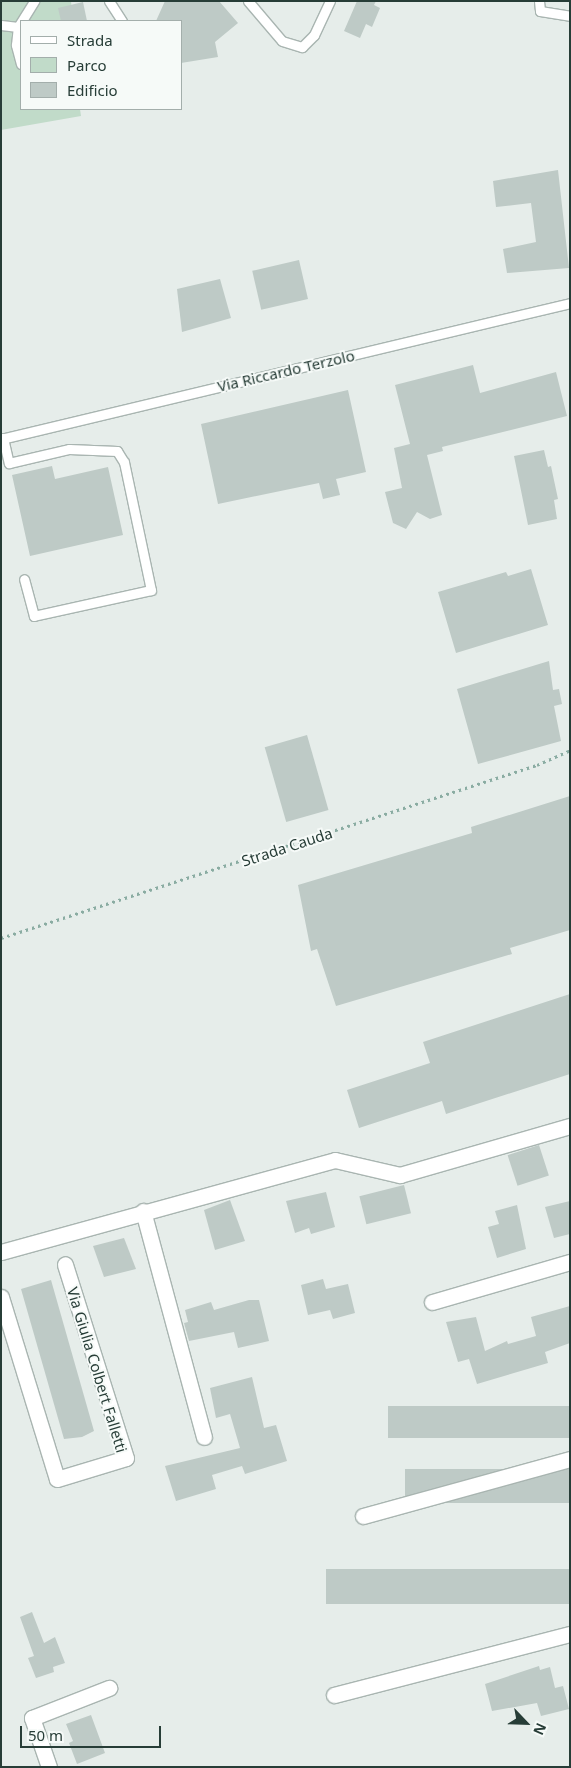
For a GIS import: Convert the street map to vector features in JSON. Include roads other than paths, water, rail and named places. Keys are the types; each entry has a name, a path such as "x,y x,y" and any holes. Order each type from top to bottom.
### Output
{"street":[{"path":"1,1252 143,1211 335,1160 400,1175 570,1126"},
{"path":"143,1211 204,1437"},
{"path":"432,1302 570,1262"},
{"name":"Via Giulia Colbert Falletti","path":"1,1297 57,1479 126,1458 65,1264"},
{"path":"363,1516 570,1459"},
{"path":"334,1695 570,1634"},
{"path":"49,1767 32,1718 109,1688"}],"lane":[{"path":"22,20 34,1"},
{"path":"108,1 118,11 122,20"},
{"path":"118,11 122,1"},
{"path":"248,1 282,41 302,46 314,35 330,1"},
{"path":"539,1 540,11 570,16"},
{"path":"20,24 16,46 20,60"},
{"path":"1,25 18,27"},
{"name":"Via Riccardo Terzolo","path":"2,439 570,303"},
{"path":"2,439 9,463 68,449 117,451 124,462 151,590 34,616 24,579"}]}
